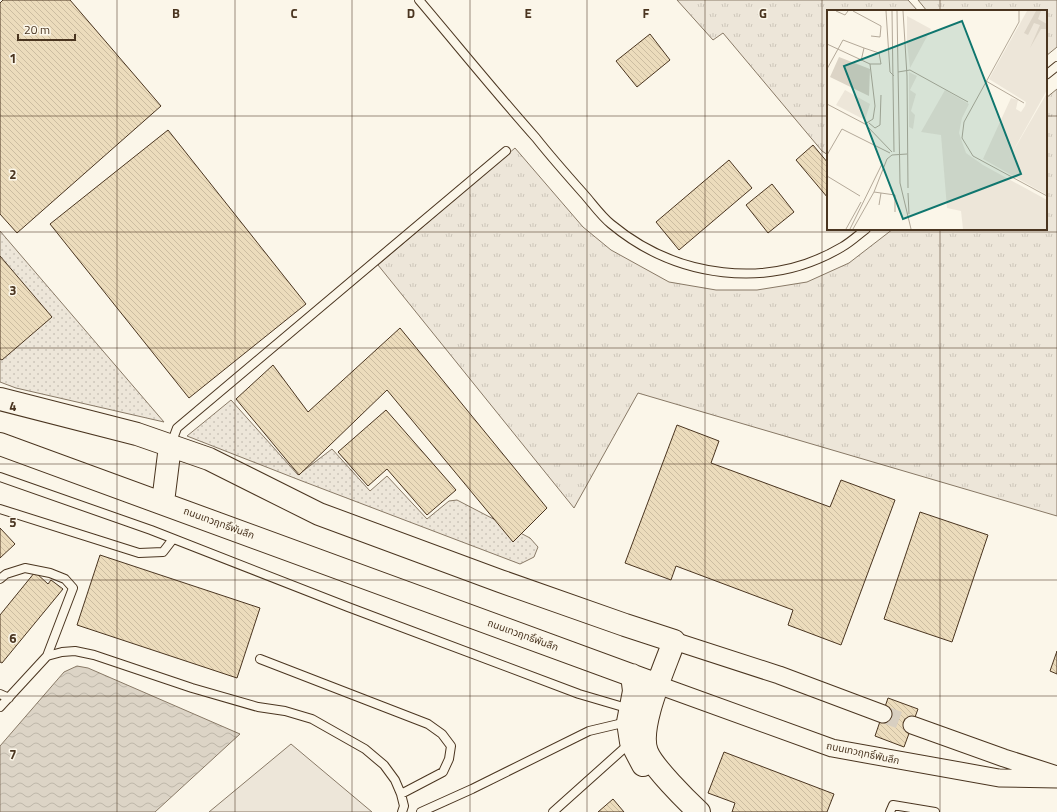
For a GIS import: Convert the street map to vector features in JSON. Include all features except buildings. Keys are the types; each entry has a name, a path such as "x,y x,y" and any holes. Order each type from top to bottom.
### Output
{"street":[{"path":"0,399 136,434 209,459 319,514 529,591 779,676 883,714"},
{"name":"ถนนเทวฤทธิ์พันลึก","path":"0,444 163,502 832,748 999,778 1057,779"},
{"path":"163,502 170,446"},
{"path":"674,641 649,711 645,731 647,752 657,768 699,812"},
{"path":"632,675 634,691 630,724 640,760 679,812"},
{"path":"912,725 1004,758 1057,775"}],"lane":[{"path":"419,0 610,224 651,251 678,263 705,270 730,273 760,273 784,270 816,259 842,247 865,230"},
{"path":"1047,74 1057,66"},
{"path":"170,446 173,434 177,428 506,151"},
{"path":"0,477 173,539 579,694 630,724"},
{"path":"0,509 139,553 163,552 173,539"},
{"path":"0,579 6,574 24,568 50,573 66,579 73,588 47,656 0,707"},
{"path":"47,656 62,652 74,651 94,655 192,688 251,705 285,711 312,718 365,748 384,765 395,780 401,794 404,806 402,812"},
{"path":"260,659 428,724 442,734 451,746 449,759 443,772 401,794"},
{"path":"0,694 9,698"},
{"path":"421,812 472,789 589,731 630,724"},
{"path":"553,812 630,724"},
{"path":"890,812 893,805 935,812"}],"green space":[{"path":"677,0 908,0 917,10 827,10 827,154 822,151 723,33 713,40"},
{"path":"918,0 1057,0 1057,47 1047,55 1047,10 926,10"},
{"path":"1057,89 1057,516 638,393 574,508 378,265 515,148 583,227 611,250 669,282 716,290 757,290 807,282 849,263 892,230 1047,230 1047,97"},
{"path":"0,231 164,422 16,388 0,382"},
{"path":"231,400 298,475 332,449 370,491 387,476 427,519 449,501 457,500 530,538 538,547 534,557 520,564 187,436"},
{"path":"291,744 372,812 209,812"}],"water":[{"path":"77,666 88,668 240,734 155,812 0,812 0,746 64,672"}],"tunnel":[{"path":"883,714 912,725"}]}
